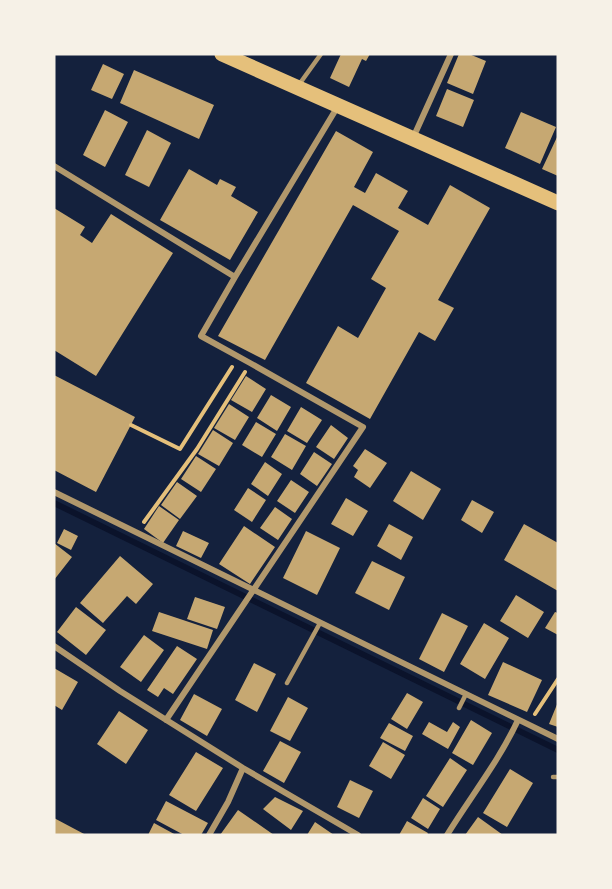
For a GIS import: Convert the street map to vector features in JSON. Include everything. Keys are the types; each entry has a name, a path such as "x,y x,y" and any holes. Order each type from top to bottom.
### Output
{"main road":[{"path":"222,54 558,203"}],"street":[{"path":"413,139 451,54"},
{"path":"166,720 363,427 201,336 338,106"},
{"path":"54,166 235,277"},
{"path":"54,492 252,592 558,739"},
{"path":"54,646 120,691 243,768 358,835"},
{"path":"447,835 510,738 518,721"},
{"path":"209,835 228,802 243,768"}],"lane":[{"path":"297,87 321,54"},
{"path":"287,683 320,624"},
{"path":"459,708 465,695"}],"path":[{"path":"131,425 180,449 239,357"},
{"path":"136,532 198,449 250,363"},
{"path":"528,725 558,679"}],"building":[{"path":"341,54 370,54 366,61 362,59 349,87 330,78"},
{"path":"459,54 469,54 486,61 473,94 447,83"},
{"path":"103,64 124,74 112,99 91,90"},
{"path":"134,70 214,105 199,139 120,103"},
{"path":"447,89 474,100 463,127 436,116"},
{"path":"105,110 128,122 105,167 83,155"},
{"path":"521,112 556,127 540,164 505,148"},
{"path":"147,130 171,143 149,187 125,175"},
{"path":"336,131 373,152 354,187 365,193 376,173 408,191 398,208 428,225 450,185 490,208 438,300 454,308 435,341 419,332 370,419 306,383 338,326 358,338 386,288 371,279 399,231 353,205 265,360 218,336"},
{"path":"558,135 558,176 542,169"},
{"path":"189,169 217,185 220,179 236,187 231,196 258,212 230,260 160,220"},
{"path":"54,208 85,227 80,235 92,243 111,214 173,253 96,376 54,350"},
{"path":"54,375 135,417 96,492 54,470"},
{"path":"246,376 266,389 252,412 231,400"},
{"path":"271,395 291,407 277,431 257,418"},
{"path":"229,404 249,417 235,440 214,428"},
{"path":"301,407 322,420 307,443 287,431"},
{"path":"256,422 276,434 262,457 242,445"},
{"path":"331,425 348,438 334,459 316,447"},
{"path":"213,430 233,443 219,466 198,454"},
{"path":"285,434 306,446 292,470 271,457"},
{"path":"365,449 387,463 370,488 354,477 358,470 353,466"},
{"path":"314,452 332,464 317,486 300,474"},
{"path":"196,456 216,469 201,492 181,479"},
{"path":"265,462 282,474 268,496 251,484"},
{"path":"411,471 441,489 423,520 393,501"},
{"path":"291,480 309,492 295,513 277,501"},
{"path":"177,482 197,496 180,519 161,505"},
{"path":"248,488 266,500 252,522 234,510"},
{"path":"346,498 368,511 353,536 331,524"},
{"path":"472,500 494,512 482,533 461,520"},
{"path":"159,506 179,520 163,543 144,529"},
{"path":"275,507 292,519 278,540 260,528"},
{"path":"389,524 413,537 401,560 377,546"},
{"path":"524,524 558,543 558,591 504,560"},
{"path":"244,526 275,547 250,584 219,564"},
{"path":"64,529 78,536 71,550 57,543"},
{"path":"183,531 209,543 201,558 176,546"},
{"path":"306,531 340,548 317,595 283,578"},
{"path":"54,543 72,557 54,580"},
{"path":"120,556 153,584 136,604 127,596 103,623 80,603"},
{"path":"372,561 405,577 389,610 355,593"},
{"path":"516,595 544,612 528,638 500,621"},
{"path":"195,597 225,607 217,629 187,619"},
{"path":"76,607 106,630 86,655 57,632"},
{"path":"159,612 213,630 207,649 152,631"},
{"path":"555,612 558,613 558,635 545,628"},
{"path":"442,613 468,626 444,672 419,659"},
{"path":"484,623 509,638 485,679 460,664"},
{"path":"144,635 164,650 141,682 120,667"},
{"path":"177,646 197,659 173,694 164,688 158,697 147,690"},
{"path":"503,662 542,680 527,712 488,695"},
{"path":"254,663 276,674 257,712 235,700"},
{"path":"54,668 78,682 62,710 54,705"},
{"path":"407,693 423,702 407,729 391,719"},
{"path":"194,694 222,709 207,736 180,720"},
{"path":"288,697 308,708 290,741 270,731"},
{"path":"558,702 558,727 549,724"},
{"path":"119,711 148,730 126,764 97,744"},
{"path":"471,720 492,733 473,765 452,753"},
{"path":"429,722 447,732 453,722 460,727 448,749 422,734"},
{"path":"389,723 413,736 405,751 380,738"},
{"path":"280,741 301,752 284,783 263,771"},
{"path":"383,742 405,755 391,779 369,766"},
{"path":"196,752 223,768 196,811 169,795"},
{"path":"450,758 467,770 443,807 426,796"},
{"path":"510,769 533,783 507,827 483,813"},
{"path":"350,780 373,791 359,818 337,807"},
{"path":"275,797 303,811 291,830 263,809"},
{"path":"423,798 440,809 428,829 411,818"},
{"path":"166,801 208,823 201,835 184,835 156,820"},
{"path":"238,810 274,835 220,835"},
{"path":"478,817 503,835 465,835"},
{"path":"54,818 86,835 54,835"},
{"path":"407,821 428,833 427,835 399,835"},
{"path":"315,822 334,835 307,835"},
{"path":"154,823 176,835 148,835"}],"waterway":[{"path":"54,503 558,750"}]}
